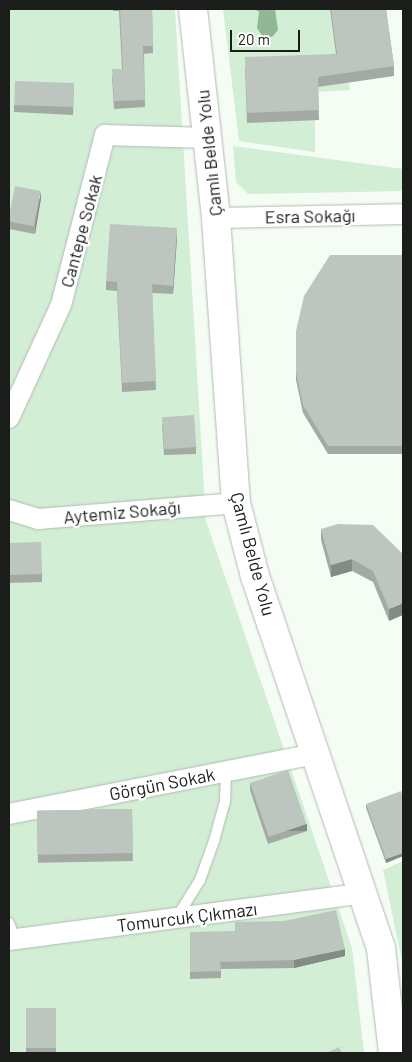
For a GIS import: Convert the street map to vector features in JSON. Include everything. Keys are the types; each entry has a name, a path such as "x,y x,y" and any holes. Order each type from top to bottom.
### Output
{"street":[{"name":"Çamlı Belde Yolu","path":"193,9 216,218 236,502 255,576 365,893 381,949 393,1053"},
{"name":"Cantepe Sokak","path":"9,418 61,305 105,135 207,138"},
{"name":"Esra Sokağı","path":"216,218 403,214"},
{"name":"Aytemiz Sokağı","path":"9,510 39,519 236,502"},
{"name":"Görgün Sokak","path":"9,814 316,754"},
{"name":"Tomurcuk Çıkmazı","path":"11,934 177,918 365,893"}],"lane":[{"path":"177,918 200,880 214,841 224,808 226,771"}],"shaded area":[{"path":"9,9 175,9 206,521 352,948 364,1053 9,1053"},
{"path":"223,9 339,9 350,90 315,92 315,152 239,141"},
{"path":"255,9 275,9 278,30 273,36 265,40 257,28 259,12"},
{"path":"233,146 403,169 403,191 248,194 236,182"},
{"path":"403,861 403,966 383,870"}],"building":[{"path":"120,9 152,9 153,46 143,46 145,100 114,101 112,69 123,69"},
{"path":"331,9 386,9 394,66 318,77 319,110 247,113 245,57 337,54"},
{"path":"15,81 74,83 73,107 14,105"},
{"path":"15,186 41,191 34,226 9,222"},
{"path":"110,224 177,228 173,286 152,284 156,381 122,383 117,282 106,281"},
{"path":"330,255 403,255 403,446 328,446 303,405 296,372 296,331 304,296"},
{"path":"194,415 196,447 164,449 162,417"},
{"path":"338,524 373,525 403,554 403,603 389,609 373,571 352,559 331,565 321,529"},
{"path":"41,542 42,574 10,575 9,543"},
{"path":"288,770 307,824 269,837 250,783"},
{"path":"401,791 403,798 403,853 386,859 366,804"},
{"path":"132,809 133,853 38,855 37,811"},
{"path":"336,910 345,949 294,960 220,962 221,971 190,972 190,932 235,931 235,922 284,921"},
{"path":"26,1008 56,1008 56,1048 26,1048"},
{"path":"339,1047 342,1053 326,1053"}]}
